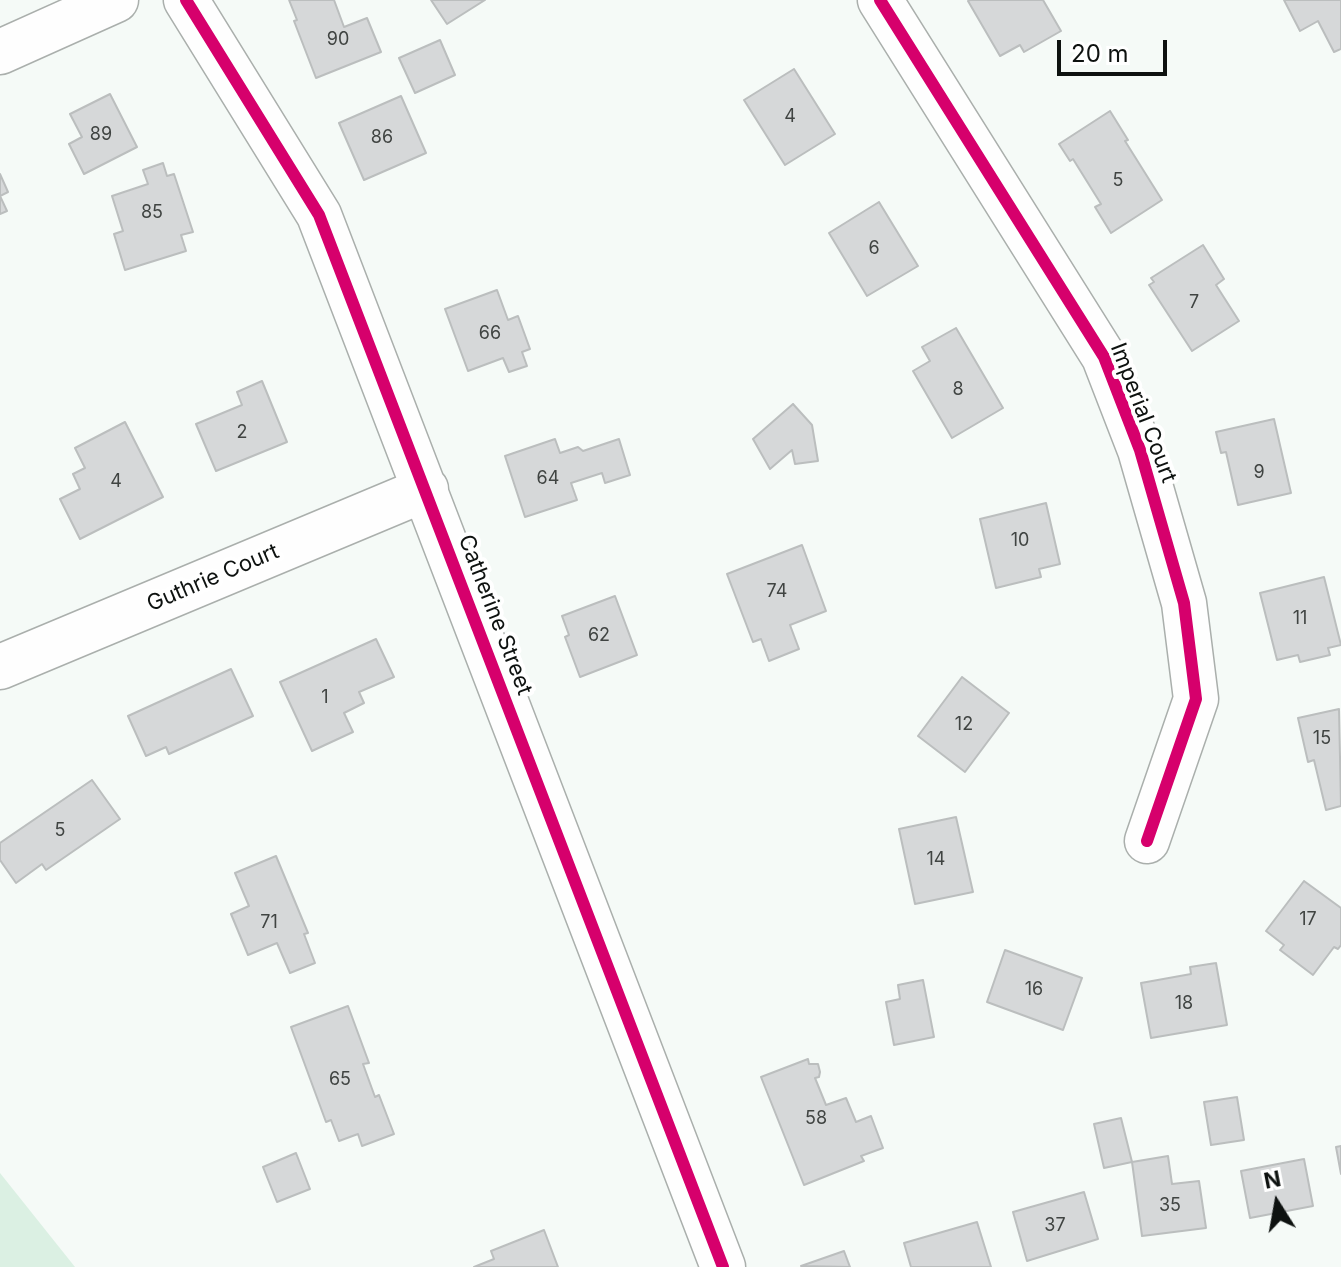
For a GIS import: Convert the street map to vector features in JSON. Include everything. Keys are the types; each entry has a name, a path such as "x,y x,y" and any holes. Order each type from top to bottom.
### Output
{"street":[{"path":"0,52 116,0"},
{"name":"Catherine Street","path":"186,0 319,215 723,1267"},
{"name":"Imperial Court","path":"880,0 1104,357 1140,450 1184,603 1196,699 1147,841"},
{"name":"Guthrie Court","path":"0,667 426,489"}],"green space":[{"path":"0,1173 75,1267 0,1267"}],"building":[{"path":"289,0 334,0 344,27 367,18 381,52 316,78"},
{"path":"431,0 485,0 447,24"},
{"path":"970,0 1043,0 1061,31 1024,52 1020,45 1000,56"},
{"path":"1284,0 1341,0 1341,49 1334,52 1318,21 1300,31"},
{"path":"440,40 455,75 415,93 399,58"},
{"path":"794,69 835,134 785,165 744,100"},
{"path":"110,94 137,147 84,174 69,144 82,137 70,114"},
{"path":"401,96 426,153 364,180 339,123"},
{"path":"1110,111 1162,200 1111,233 1095,207 1101,204 1073,159 1070,161 1059,144"},
{"path":"163,163 167,176 174,174 193,232 181,235 186,251 125,270 114,234 123,231 112,196 148,184 143,170"},
{"path":"0,174 8,192 0,196"},
{"path":"0,196 7,211 0,214"},
{"path":"879,202 918,266 867,296 829,233"},
{"path":"1203,245 1224,279 1216,285 1239,321 1192,351 1149,285 1154,282 1151,278"},
{"path":"497,290 508,320 518,316 530,349 522,352 527,366 509,372 503,358 468,371 445,309"},
{"path":"956,328 1003,408 952,438 913,371 930,361 922,347"},
{"path":"262,381 287,442 216,471 196,424 242,405 237,392"},
{"path":"793,404 812,425 818,461 795,464 792,450 770,469 753,439"},
{"path":"1274,419 1291,493 1238,505 1226,452 1221,453 1216,432"},
{"path":"125,422 163,497 80,539 60,499 80,489 73,474 85,468 75,448"},
{"path":"555,439 560,453 578,447 583,451 619,439 630,475 605,483 602,473 571,483 577,500 525,517 505,456"},
{"path":"1046,503 1060,564 1039,569 1041,577 996,588 980,519"},
{"path":"802,545 826,611 790,625 799,649 769,661 761,639 753,642 727,574"},
{"path":"1324,577 1341,645 1328,648 1330,655 1300,662 1298,655 1277,660 1260,593"},
{"path":"615,596 637,655 580,677 565,637 569,635 562,616"},
{"path":"376,639 394,677 359,692 364,703 344,713 353,732 312,751 280,682"},
{"path":"231,669 253,716 169,754 166,747 146,756 128,716"},
{"path":"962,677 1009,713 965,772 918,736"},
{"path":"1339,709 1341,806 1326,810 1314,760 1308,762 1298,718"},
{"path":"92,780 120,819 46,870 42,864 16,883 0,860 0,843"},
{"path":"956,817 973,892 915,904 899,829"},
{"path":"276,856 308,933 304,934 315,963 290,973 277,943 248,955 231,914 249,906 235,873"},
{"path":"1304,881 1341,908 1341,945 1338,949 1334,947 1313,975 1280,950 1284,945 1266,931"},
{"path":"1005,950 1082,978 1063,1030 987,1002"},
{"path":"1216,963 1227,1025 1151,1038 1141,983 1191,974 1190,967"},
{"path":"923,980 934,1037 894,1045 886,1002 900,999 898,985"},
{"path":"348,1006 369,1063 363,1064 394,1134 362,1146 358,1134 339,1141 331,1120 326,1122 291,1027"},
{"path":"808,1059 809,1064 818,1064 819,1077 815,1078 826,1105 846,1098 856,1122 871,1116 883,1148 861,1156 864,1161 804,1185 761,1077"},
{"path":"1237,1097 1244,1140 1211,1145 1204,1102"},
{"path":"1121,1118 1132,1162 1104,1168 1094,1124"},
{"path":"1341,1146 1341,1174 1336,1147"},
{"path":"296,1153 310,1189 277,1202 263,1167"},
{"path":"1168,1156 1172,1184 1199,1181 1206,1228 1142,1236 1132,1162"},
{"path":"1304,1159 1313,1206 1250,1218 1241,1171"},
{"path":"1084,1192 1098,1239 1027,1261 1013,1212"},
{"path":"977,1222 991,1267 911,1267 904,1243"},
{"path":"544,1230 558,1267 474,1267 494,1259 491,1251"},
{"path":"844,1251 850,1267 801,1266"}],"cycle path":[{"path":"186,0 319,215 723,1267"},
{"path":"880,0 1104,357 1140,450 1184,603 1196,699 1147,841"}]}
